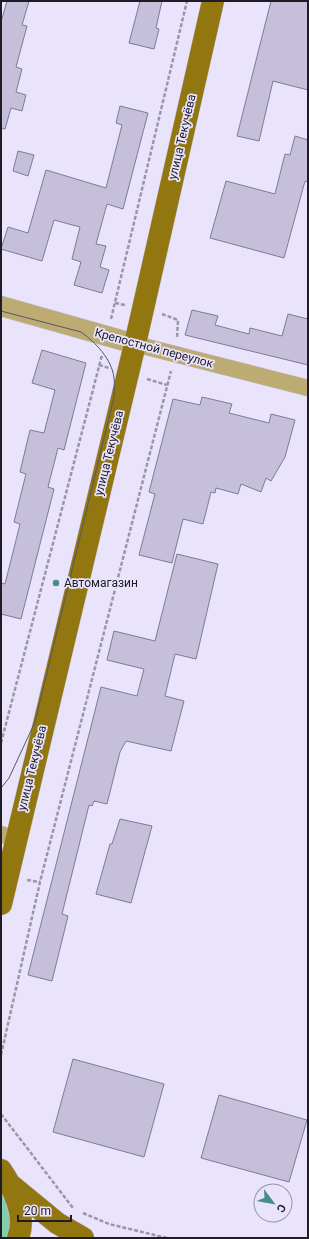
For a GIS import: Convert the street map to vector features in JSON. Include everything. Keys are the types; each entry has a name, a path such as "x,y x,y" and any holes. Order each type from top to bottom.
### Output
{"main road":[{"name":"улица Текучёва","path":"1,904 8,836 135,344 213,1"},
{"path":"7,1178 20,1212 18,1238"},
{"path":"7,1178 57,1223 83,1238"}],"street":[{"name":"Крепостной переулок","path":"1,306 135,344 308,388"}],"path":[{"path":"1,743 107,335 187,1"},
{"path":"1,1055 40,882 175,354 178,320"},
{"path":"1,1114 75,1210"},
{"path":"82,1213 109,1224 167,1238"}],"green space":[{"path":"1,1191 10,1220 10,1232 8,1238 1,1238"}],"building":[{"path":"7,1 29,1 22,25 27,26 16,67 22,69 16,92 26,95 22,111 11,108 5,129 1,128 1,22"},
{"path":"140,1 162,1 156,28 159,29 154,49 129,43"},
{"path":"271,1 308,1 308,90 273,81 259,141 237,136"},
{"path":"120,106 148,113 123,209 107,204 96,244 106,246 100,267 109,270 102,293 74,285 81,262 72,259 80,227 54,220 42,261 1,249 8,227 28,233 46,170 106,188 122,125 116,123"},
{"path":"295,136 308,140 308,182 305,181 284,258 210,238 226,181 275,194 285,154 290,155"},
{"path":"18,151 34,155 28,176 13,171"},
{"path":"192,310 218,316 215,325 249,334 250,328 282,336 288,314 308,319 308,365 185,335"},
{"path":"42,350 86,363 64,450 58,448 48,487 54,489 21,619 1,614 1,583 5,584 20,524 14,522 26,474 20,472 30,430 44,433 55,390 32,383"},
{"path":"202,397 232,404 229,413 269,423 271,414 295,420 285,457 271,481 266,478 261,492 241,484 238,494 216,488 215,493 211,492 203,524 183,519 172,563 139,555 155,494 149,492 173,399 200,405"},
{"path":"177,554 218,564 196,659 175,654 165,696 184,701 171,751 126,741 120,752 107,804 94,801 92,806 89,805 62,914 68,916 52,981 28,975 101,687 137,696 144,669 107,660 114,631 155,641"},
{"path":"120,819 152,826 131,903 96,894 110,844 112,844"},
{"path":"73,1059 164,1084 144,1157 53,1132"},
{"path":"219,1095 307,1120 289,1182 201,1158"}],"tram line":[{"path":"1,311 81,332 102,352 110,364 114,378 114,397 35,722 9,778 1,788"}],"place":[{"name":"Автомагазин","path":"56,583"}]}
